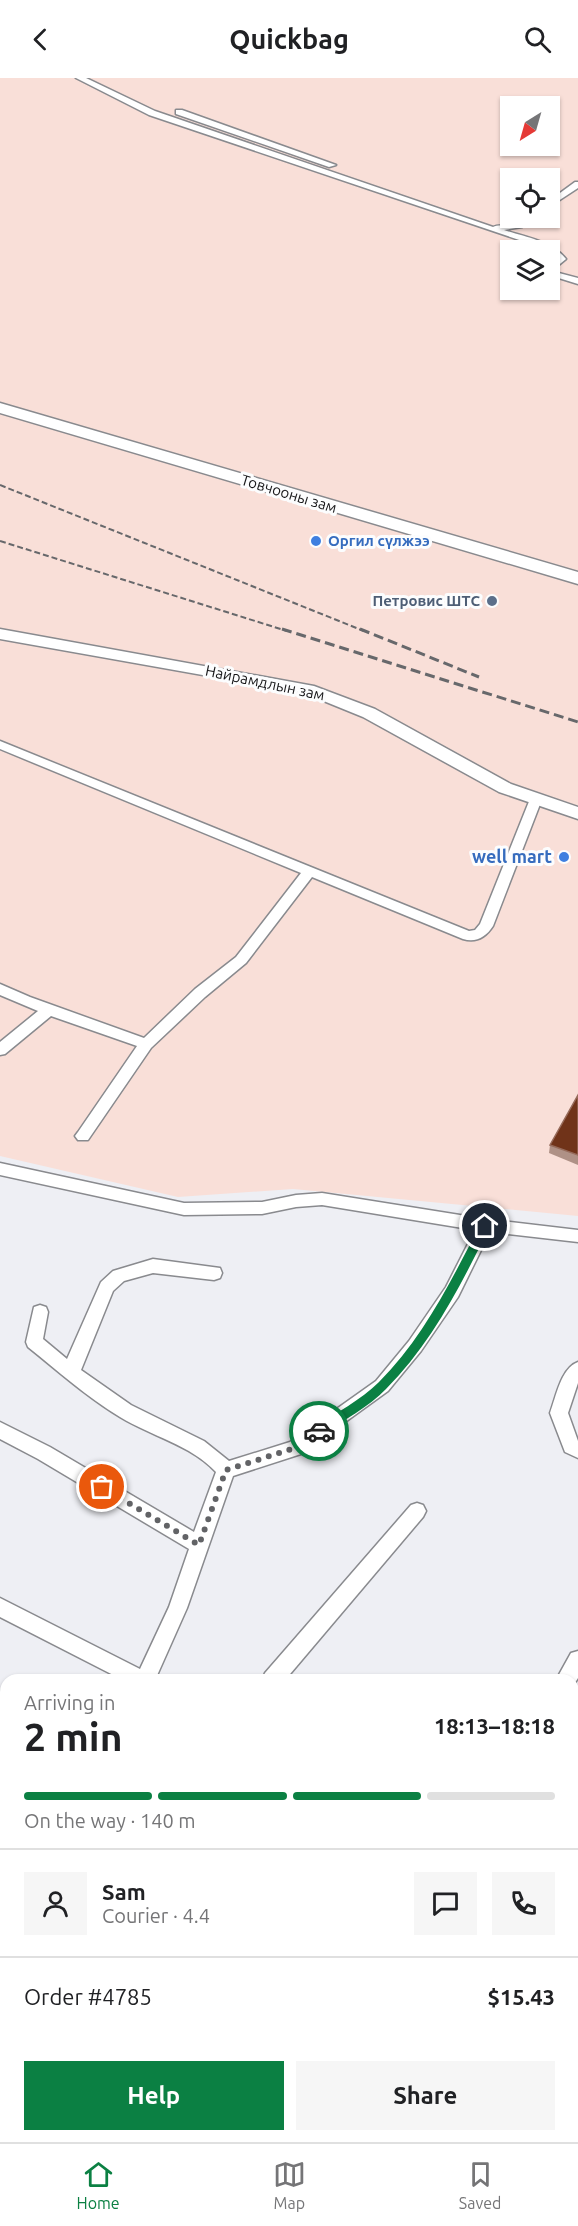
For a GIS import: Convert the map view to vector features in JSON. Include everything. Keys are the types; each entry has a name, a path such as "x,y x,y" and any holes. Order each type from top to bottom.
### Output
{"highway":[{"name":"Товчооны зам","path":"0,401 578,571"},
{"name":"Товчооны зам","path":"0,408 578,578"}],"main road":[{"name":"Найрамдлын зам","path":"0,634 308,689 369,713 489,780 536,800 578,813"}],"street":[{"path":"84,79 336,166"},
{"path":"84,79 152,113 437,212 544,246 557,253 562,259 551,267 551,273 578,282"},
{"path":"347,170 500,227"},
{"path":"560,197 578,184"},
{"path":"0,745 462,934 478,934 486,926 536,800"},
{"path":"83,1136 146,1044 200,993 241,960 309,872"},
{"path":"0,988 48,1010 146,1044"},
{"path":"0,1050 48,1010"},
{"path":"0,1169 184,1209 250,1209 322,1199 485,1226 578,1236"},
{"path":"226,1470 295,1448 382,1386 415,1346 452,1292 485,1226"},
{"path":"72,1373 75,1360 107,1287 119,1276 153,1266 214,1273"},
{"path":"40,1312 34,1342 72,1373 138,1419 217,1458 226,1470"},
{"path":"578,1369 571,1379 559,1413 571,1446 578,1450"},
{"path":"0,1430 44,1453 199,1545"},
{"path":"147,1674 178,1608 226,1470"},
{"path":"277,1674 417,1511"},
{"path":"0,1607 132,1674"},
{"path":"570,1674 578,1660"}],"shaded area":[{"path":"0,78 578,78 578,1216 293,1189 178,1197 0,1156"}],"building":[{"path":"578,1095 578,1155 550,1145"}],"railway":[{"path":"0,485 364,631"},
{"path":"0,541 287,631"},
{"path":"282,629 578,722"},
{"path":"360,629 479,677"}],"way so far":[{"path":"102,1487 199,1545 226,1470 295,1448 319,1431"}],"place":[{"name":"Оргил сүлжээ","path":"316,541"},
{"name":"Петровис ШТС","path":"492,601"},
{"name":"well mart","path":"564,857"}],"route":[{"path":"319,1431 382,1386 415,1346 452,1292 485,1226"}]}
